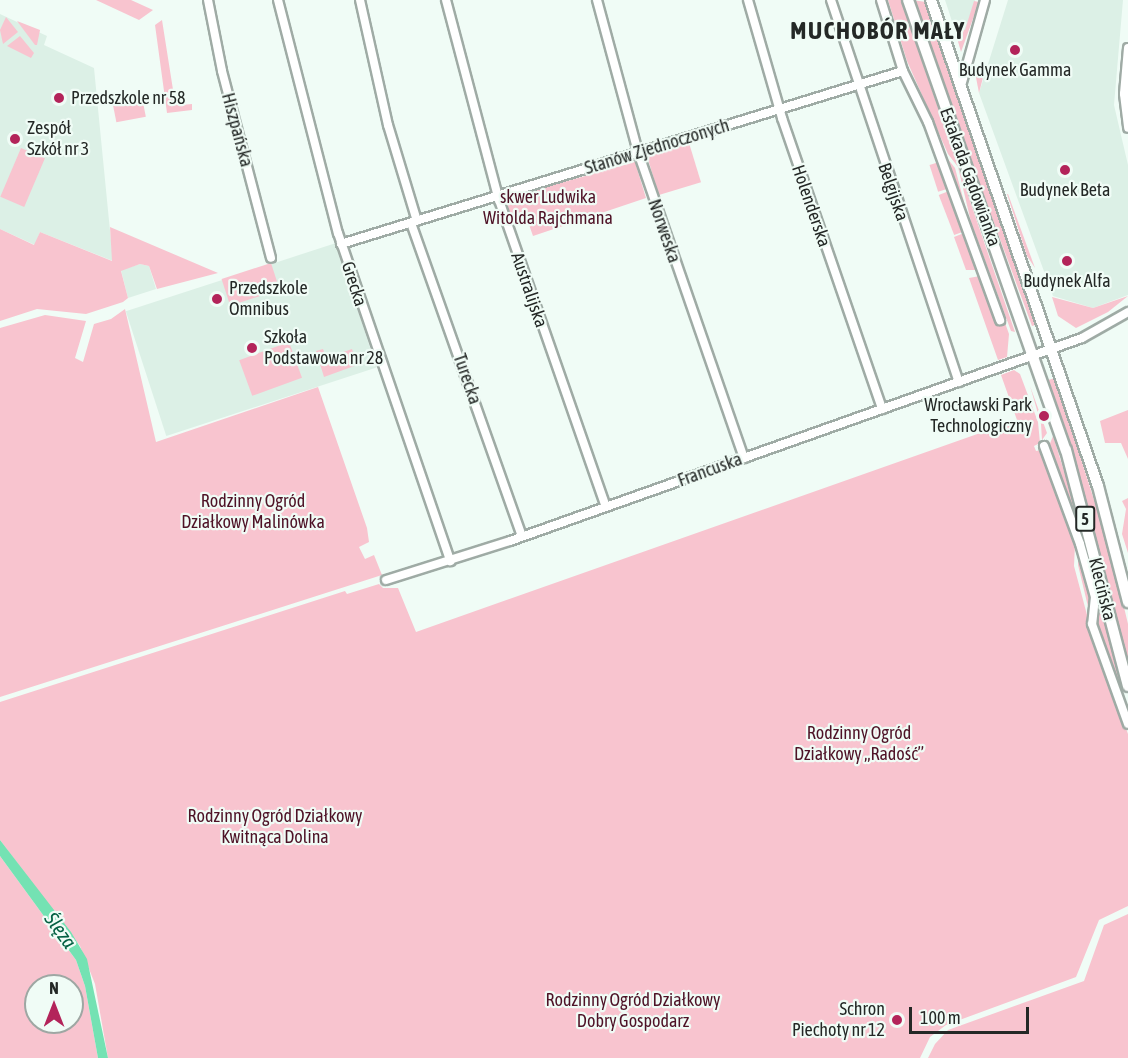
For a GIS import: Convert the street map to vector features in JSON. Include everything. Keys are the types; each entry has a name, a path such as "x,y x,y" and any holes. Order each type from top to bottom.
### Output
{"main road":[{"name":"Estakada Gądowianka","path":"908,0 1033,355"},
{"name":"Estakada Gądowianka","path":"931,0 1052,348"},
{"name":"Klecińska","path":"1052,348 1098,486 1128,602"},
{"name":"Klecińska","path":"1033,355 1077,488 1128,686"}],"street":[{"name":"Hiszpańska","path":"208,0 222,71 271,258"},
{"name":"Grecka","path":"278,0 310,135 341,244 450,561"},
{"name":"Turecka","path":"360,0 388,125 414,222 522,536"},
{"name":"Australijska","path":"446,0 497,196 606,507"},
{"name":"Norweska","path":"597,0 638,152 744,458"},
{"name":"Holenderska","path":"748,0 779,110 882,409"},
{"name":"Belgijska","path":"831,0 857,86 959,382"},
{"path":"881,0 903,71 928,122 1000,320"},
{"path":"961,87 985,0"},
{"path":"1128,48 1124,94 1128,128"},
{"name":"Stanów Zjednoczonych","path":"341,244 903,71"},
{"name":"Francuska","path":"386,580 450,561 606,507 1095,333 1128,312"},
{"path":"1044,446 1080,544 1095,597 1092,624 1128,724"}],"shaded area":[{"path":"945,0 975,0 960,47 948,9"},
{"path":"1008,0 1123,0 1114,105 1128,165 1128,295 1093,308 1053,296 979,93"},
{"path":"0,14 47,36 44,45 94,68 113,261 40,232 35,245 0,229"},
{"name":"Szkoła Podstawowa nr 28","path":"336,243 376,368 166,436 126,311"},
{"path":"140,264 149,266 156,289 128,298 121,270"}],"green space":[{"path":"96,0 131,0 153,10 139,20"},
{"path":"888,0 901,0 1015,332 1011,331 971,222 958,167 948,154 907,61"},
{"path":"912,0 926,2 1039,324 1032,326"},
{"path":"974,1 979,2 961,52 954,27 965,30"},
{"path":"6,17 18,32 3,44 0,30"},
{"path":"162,20 174,96 179,96 181,105 192,104 192,110 167,113 155,25"},
{"path":"17,21 40,30 37,45 35,45"},
{"path":"20,36 34,53 31,58 7,46"},
{"path":"986,66 979,93 974,67"},
{"path":"142,97 146,117 116,122 113,103"},
{"path":"689,143 701,182 659,195 647,156"},
{"path":"21,148 45,158 24,207 0,197"},
{"path":"947,158 955,168 967,213 966,213"},
{"name":"skwer Ludwika Witolda Rajchmana","path":"635,162 646,198 533,236 527,219 512,223 504,199"},
{"path":"939,162 948,189 938,192 929,165"},
{"path":"949,191 964,231 954,235 939,195"},
{"path":"1008,194 1035,268 1027,256"},
{"path":"110,227 218,273 157,289 149,266 140,264 121,271 128,298 123,302 86,314 37,309 0,321 0,229 34,245 40,232 112,261"},
{"path":"964,233 977,268 975,270 966,270 954,237"},
{"path":"271,263 280,290 230,306 222,279"},
{"path":"980,276 996,322 1004,320 1009,334 1007,357 998,360 969,278"},
{"path":"1128,296 1108,312 1076,328 1058,316 1052,297 1093,308"},
{"name":"Rodzinny Ogród Działkowy Malinówka","path":"125,309 156,442 318,387 367,528 369,542 359,547 365,559 374,555 382,575 0,697 0,328 45,315 86,321 75,358 83,362 94,324 111,319"},
{"path":"289,342 302,378 252,396 239,360"},
{"path":"323,349 326,358 352,349 357,365 324,377 316,351"},
{"path":"1014,370 1020,374 1038,422 1040,443 1034,446 1036,451 1042,450 1075,544 1074,566 1095,645 1128,734 1128,906 1099,920 1076,977 946,1025 930,1037 920,1058 108,1058 95,984 80,946 0,840 0,702 345,591 347,594 379,584 383,588 398,588 416,632 1017,420 1001,375"},
{"path":"1055,378 1111,553 1128,624 1128,668 1077,472 1048,380"},
{"path":"1030,386 1047,433 1042,440 1041,424"},
{"path":"1128,410 1128,459 1121,443 1105,443 1100,421"},
{"path":"1053,436 1080,522 1128,713 1096,620 1079,533 1049,446"},
{"path":"1128,498 1128,553 1122,534 1126,509 1122,501"},
{"path":"1078,543 1092,593 1090,615 1078,565"},
{"path":"0,856 76,960 81,974 24,974 24,1034 84,1034 84,983 98,1058 0,1058"},
{"path":"1128,914 1128,1058 928,1058 935,1044 948,1030 1084,981 1104,925"}],"water":[{"name":"Ślęza","path":"0,840 71,932 87,959 108,1058 98,1058 84,974 81,974 76,960 0,856"}],"place":[{"name":"Budynek Gamma","path":"1015,50"},
{"name":"Przedszkole nr 58","path":"59,98"},
{"name":"Zespół Szkół nr 3","path":"15,139"},
{"name":"Budynek Beta","path":"1065,170"},
{"name":"Budynek Alfa","path":"1067,261"},
{"name":"Przedszkole Omnibus","path":"217,299"},
{"name":"Szkoła Podstawowa nr 28","path":"252,348"},
{"name":"Wrocławski Park Technologiczny","path":"1044,416"},
{"name":"Schron Piechoty nr 12","path":"897,1020"}],"district":[{"name":"MUCHOBÓR MAŁY","path":"878,31"}],"park label":[{"name":"Rodzinny Ogród Działkowy „Radość”","path":"859,744"},
{"name":"Rodzinny Ogród Działkowy Kwitnąca Dolina","path":"275,827"},
{"name":"Rodzinny Ogród Działkowy Dobry Gospodarz","path":"633,1011"}]}
